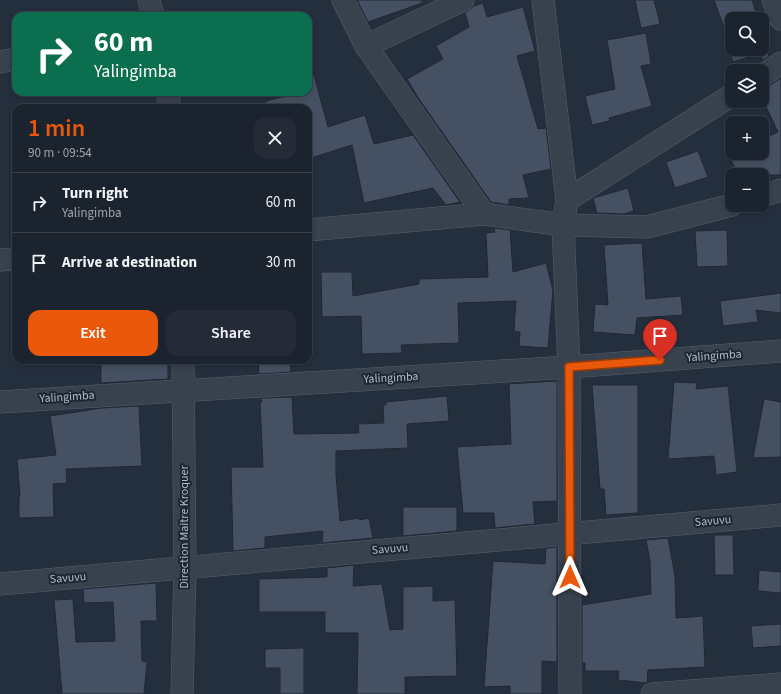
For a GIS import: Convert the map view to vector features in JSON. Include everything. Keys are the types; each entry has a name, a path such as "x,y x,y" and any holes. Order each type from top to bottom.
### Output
{"street":[{"path":"149,0 151,12"},
{"path":"343,0 366,46 484,214"},
{"path":"366,46 463,0"},
{"path":"543,0 567,200 563,225 569,367 570,694"},
{"path":"773,0 781,19"},
{"path":"0,62 12,60"},
{"path":"769,72 781,64"},
{"path":"567,200 725,99"},
{"path":"769,194 781,190"},
{"path":"312,230 484,214 563,225 647,227 725,207"},
{"path":"0,260 12,259"},
{"name":"Yalingimba","path":"0,402 569,367 781,351"},
{"name":"Direction Maitre Kroquer","path":"182,694 185,568 183,364"},
{"name":"Savuvu","path":"0,584 781,515"},
{"path":"652,694 781,684"}],"building":[{"path":"357,0 422,0 422,3 368,22"},
{"path":"635,0 654,0 660,24 641,28"},
{"path":"714,0 752,0 756,12 725,12 725,30"},
{"path":"483,3 487,17 523,7 535,51 517,56 538,129 546,128 551,169 523,175 529,198 509,199 509,205 491,202 419,99 407,79 443,59 436,46 469,27 465,13 474,6"},
{"path":"646,33 651,64 641,66 652,106 609,118 610,121 592,125 585,96 615,89 607,40"},
{"path":"731,56 752,56 733,62"},
{"path":"762,56 769,56 762,61"},
{"path":"312,75 314,75 328,127 365,115 374,144 413,135 460,202 446,205 433,188 364,203 352,145 312,158 312,104 266,104 266,101 286,96 312,96"},
{"path":"781,78 781,175 769,175 769,168 735,168 731,160 769,160 769,136 778,132 767,108 769,108 769,86"},
{"path":"698,151 708,177 675,188 666,162"},
{"path":"628,188 634,211 624,214 597,213 593,198"},
{"path":"494,228 510,230 513,272 546,263 553,290 548,348 519,346 520,332 514,331 516,301 458,303 459,343 401,345 402,353 362,354 361,316 322,317 321,272 352,272 353,296 419,284 419,279 488,277 486,233 495,232"},
{"path":"727,230 728,266 697,267 695,231"},
{"path":"642,243 646,299 681,296 683,315 637,318 635,335 593,332 595,304 608,305 604,245"},
{"path":"781,293 781,313 756,310 758,322 723,326 720,301"},
{"path":"101,364 168,364 168,379 101,383"},
{"path":"258,364 290,364 291,372 259,374"},
{"path":"557,381 557,501 533,502 535,524 495,528 494,513 463,513 457,447 511,444 509,384"},
{"path":"674,382 697,383 696,389 728,386 737,472 716,475 714,456 668,459"},
{"path":"592,385 638,385 638,513 606,515 604,489 600,489"},
{"path":"447,396 449,421 407,424 408,448 336,451 336,475 340,521 369,518 373,538 322,543 323,531 265,537 265,548 233,551 231,467 263,467 261,398 292,397 294,434 359,433 358,424 384,423 383,405 386,405 386,402"},
{"path":"764,399 781,402 781,457 753,458"},
{"path":"139,406 142,466 66,469 67,483 53,484 54,517 19,518 20,496 17,459 56,455 50,416 102,408"},
{"path":"403,507 457,507 457,531 403,536"},
{"path":"714,535 733,535 734,575 715,575"},
{"path":"668,538 675,576 676,618 703,616 705,667 648,670 647,683 618,680 619,671 585,671 585,663 582,663 582,605 651,594 650,561 646,540"},
{"path":"557,547 557,662 542,661 542,694 510,694 510,686 484,687 493,561 545,564 546,548"},
{"path":"354,565 353,586 382,584 390,630 403,629 403,587 433,586 433,601 455,600 457,676 405,677 405,694 357,694 358,633 325,633 325,612 259,612 259,579 327,577 327,568"},
{"path":"759,570 781,572 781,593 758,591"},
{"path":"156,583 157,621 141,621 142,661 147,662 144,694 62,694 54,600 73,599 76,642 115,641 113,602 84,603 83,589"},
{"path":"781,624 781,646 753,648 751,626"},
{"path":"304,648 304,694 280,694 280,668 265,668 265,649"}],"route":[{"path":"570,577 569,367 660,360"}]}
